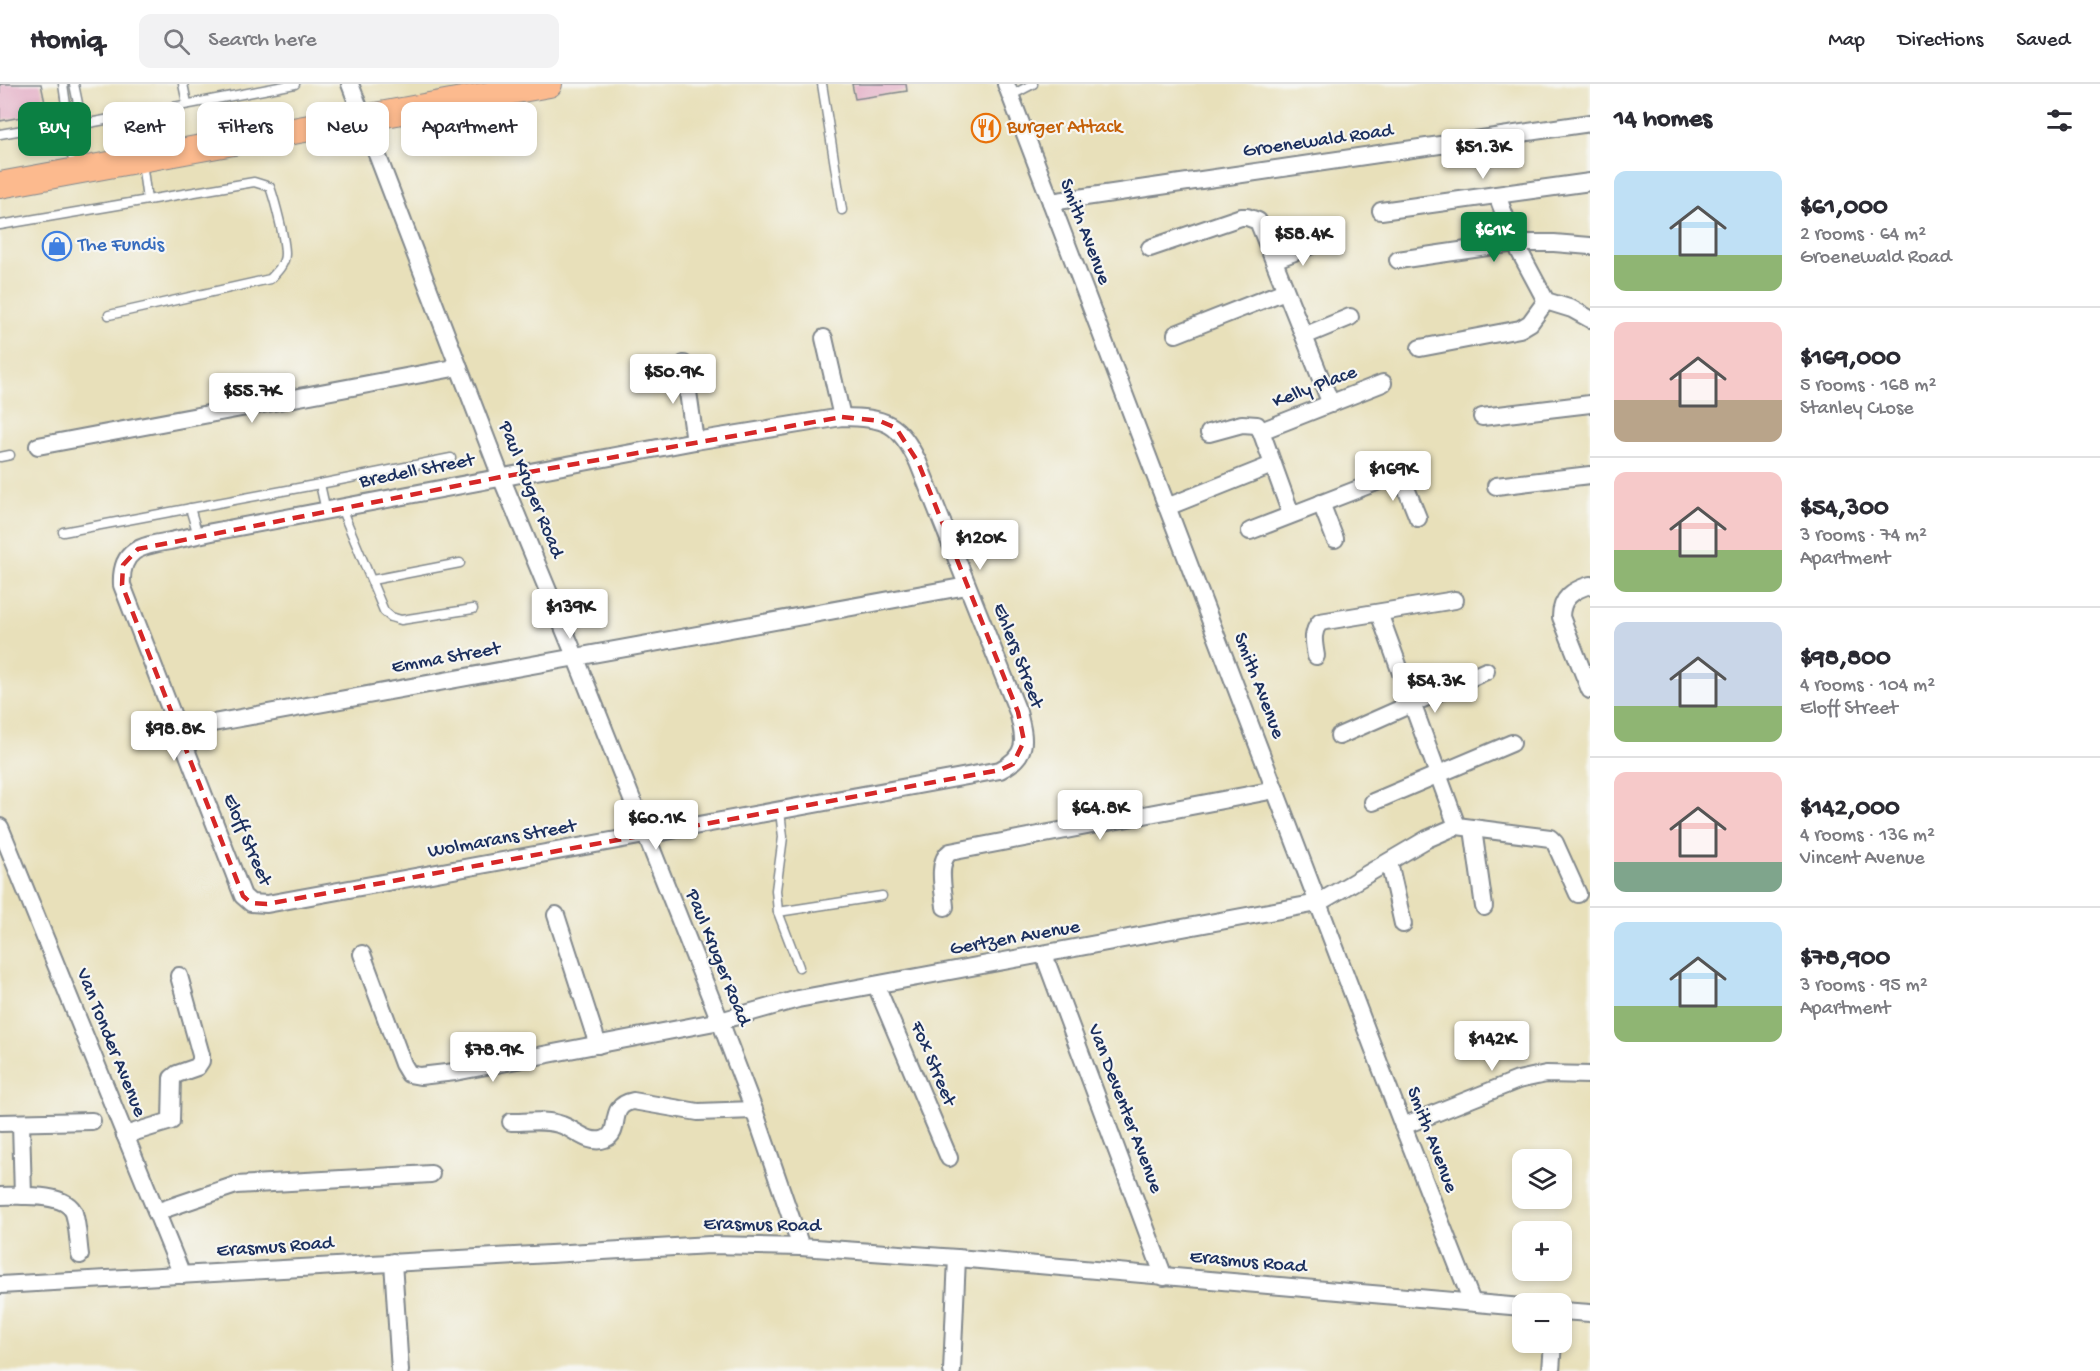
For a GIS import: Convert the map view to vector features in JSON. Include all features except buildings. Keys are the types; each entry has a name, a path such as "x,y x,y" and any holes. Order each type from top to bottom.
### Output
{"main road":[{"path":"389,112 549,84"},
{"path":"0,185 306,128"}],"street":[{"name":"Paul Kruger Road","path":"350,84 357,102"},
{"name":"Smith Avenue","path":"1008,90 1472,1302"},
{"name":"Groenewald Road","path":"1051,202 1590,123"},
{"name":"Paul Kruger Road","path":"377,156 501,477 720,1021 754,1110 801,1247"},
{"path":"1381,212 1590,182"},
{"path":"1497,195 1515,243 1546,301 1572,309 1590,319"},
{"path":"1150,248 1241,217 1258,221 1331,404"},
{"path":"1274,260 1320,242"},
{"path":"1398,260 1515,243 1590,246"},
{"path":"1176,334 1285,291"},
{"path":"1420,348 1520,329 1530,323 1546,301"},
{"path":"1304,336 1350,317"},
{"path":"824,338 842,417"},
{"path":"684,364 695,441"},
{"path":"39,446 459,367"},
{"name":"Kelly Place","path":"1261,431 1383,383"},
{"path":"1482,417 1590,404"},
{"name":"Bredell Street","path":"121,575 123,565 129,555 138,549 198,535 695,441 842,417 880,421"},
{"name":"Ehlers Street","path":"880,421 896,428 907,439 918,462 1018,712 1024,741 1022,753"},
{"path":"1209,433 1248,423 1257,425 1291,514"},
{"path":"1167,507 1272,465"},
{"path":"1250,531 1405,471 1418,518"},
{"path":"1496,486 1590,476"},
{"path":"1321,503 1335,539"},
{"name":"Eloff Street","path":"121,575 122,585 180,729 243,896 251,903 267,904"},
{"path":"1590,585 1574,591 1564,601 1561,608 1562,617 1590,690"},
{"name":"Emma Street","path":"180,729 968,586"},
{"path":"1316,656 1313,636 1315,628 1327,619 1455,600"},
{"path":"1379,613 1440,775 1465,828 1484,907"},
{"path":"1339,736 1486,672"},
{"path":"1373,802 1512,743"},
{"name":"Wolmarans Street","path":"267,904 1000,770 1013,764 1022,753"},
{"path":"945,907 942,864 944,856 950,852 1275,790"},
{"name":"Van Tonder Avenue","path":"0,827 182,1275"},
{"path":"1465,828 1550,838 1555,843 1578,894"},
{"name":"Gertzen Avenue","path":"362,954 403,1064 410,1074 434,1076 720,1021 798,999 1318,903 1439,832 1465,828"},
{"path":"1389,862 1403,924"},
{"path":"556,915 598,1045"},
{"name":"Van Deventer Avenue","path":"1044,955 1164,1277"},
{"path":"125,1135 171,1121 172,1078 197,1067 201,1061 179,976"},
{"name":"Fox Street","path":"876,985 949,1158"},
{"path":"1403,1126 1518,1080 1546,1074 1590,1075"},
{"path":"511,1122 551,1122 595,1140 605,1139 611,1135 618,1110 625,1103 633,1101 698,1112 754,1110"},
{"path":"0,1123 92,1120"},
{"path":"21,1123 23,1197"},
{"path":"156,1212 236,1185 431,1174"},
{"path":"0,1196 57,1200 69,1205 76,1224 80,1255"},
{"name":"Erasmus Road","path":"0,1285 710,1245 801,1247 957,1258 1512,1306"},
{"path":"952,1371 957,1258"},
{"path":"393,1262 399,1371"},
{"path":"1572,1312 1590,1313"},
{"path":"1551,1371 1552,1353"}],"lane":[{"path":"63,84 65,102"},
{"path":"74,84 81,118 85,122 93,123 295,84"},
{"path":"183,84 187,104"},
{"path":"822,84 842,210"},
{"path":"1008,90 1033,84"},
{"path":"0,134 18,131"},
{"path":"72,156 77,171"},
{"path":"141,159 147,200"},
{"path":"0,225 254,182 270,187 275,200 285,255 280,268 270,279 109,315"},
{"path":"0,457 10,455"},
{"path":"63,532 451,458"},
{"path":"320,484 372,580 384,611 391,617 400,620 473,609"},
{"path":"190,508 198,535"},
{"path":"372,580 460,563"},
{"path":"780,811 783,837 776,890 778,912 799,967"},
{"path":"778,912 882,896"}],"highlighted area":[{"path":"842,417 880,421 896,428 918,462 1018,712 1024,741 1013,764 1000,770 267,904 251,903 243,896 122,585 123,565 138,549 501,477"}],"place":[{"name":"Burger Attack","path":"986,128"},
{"name":"The Fundis","path":"57,246"}]}
